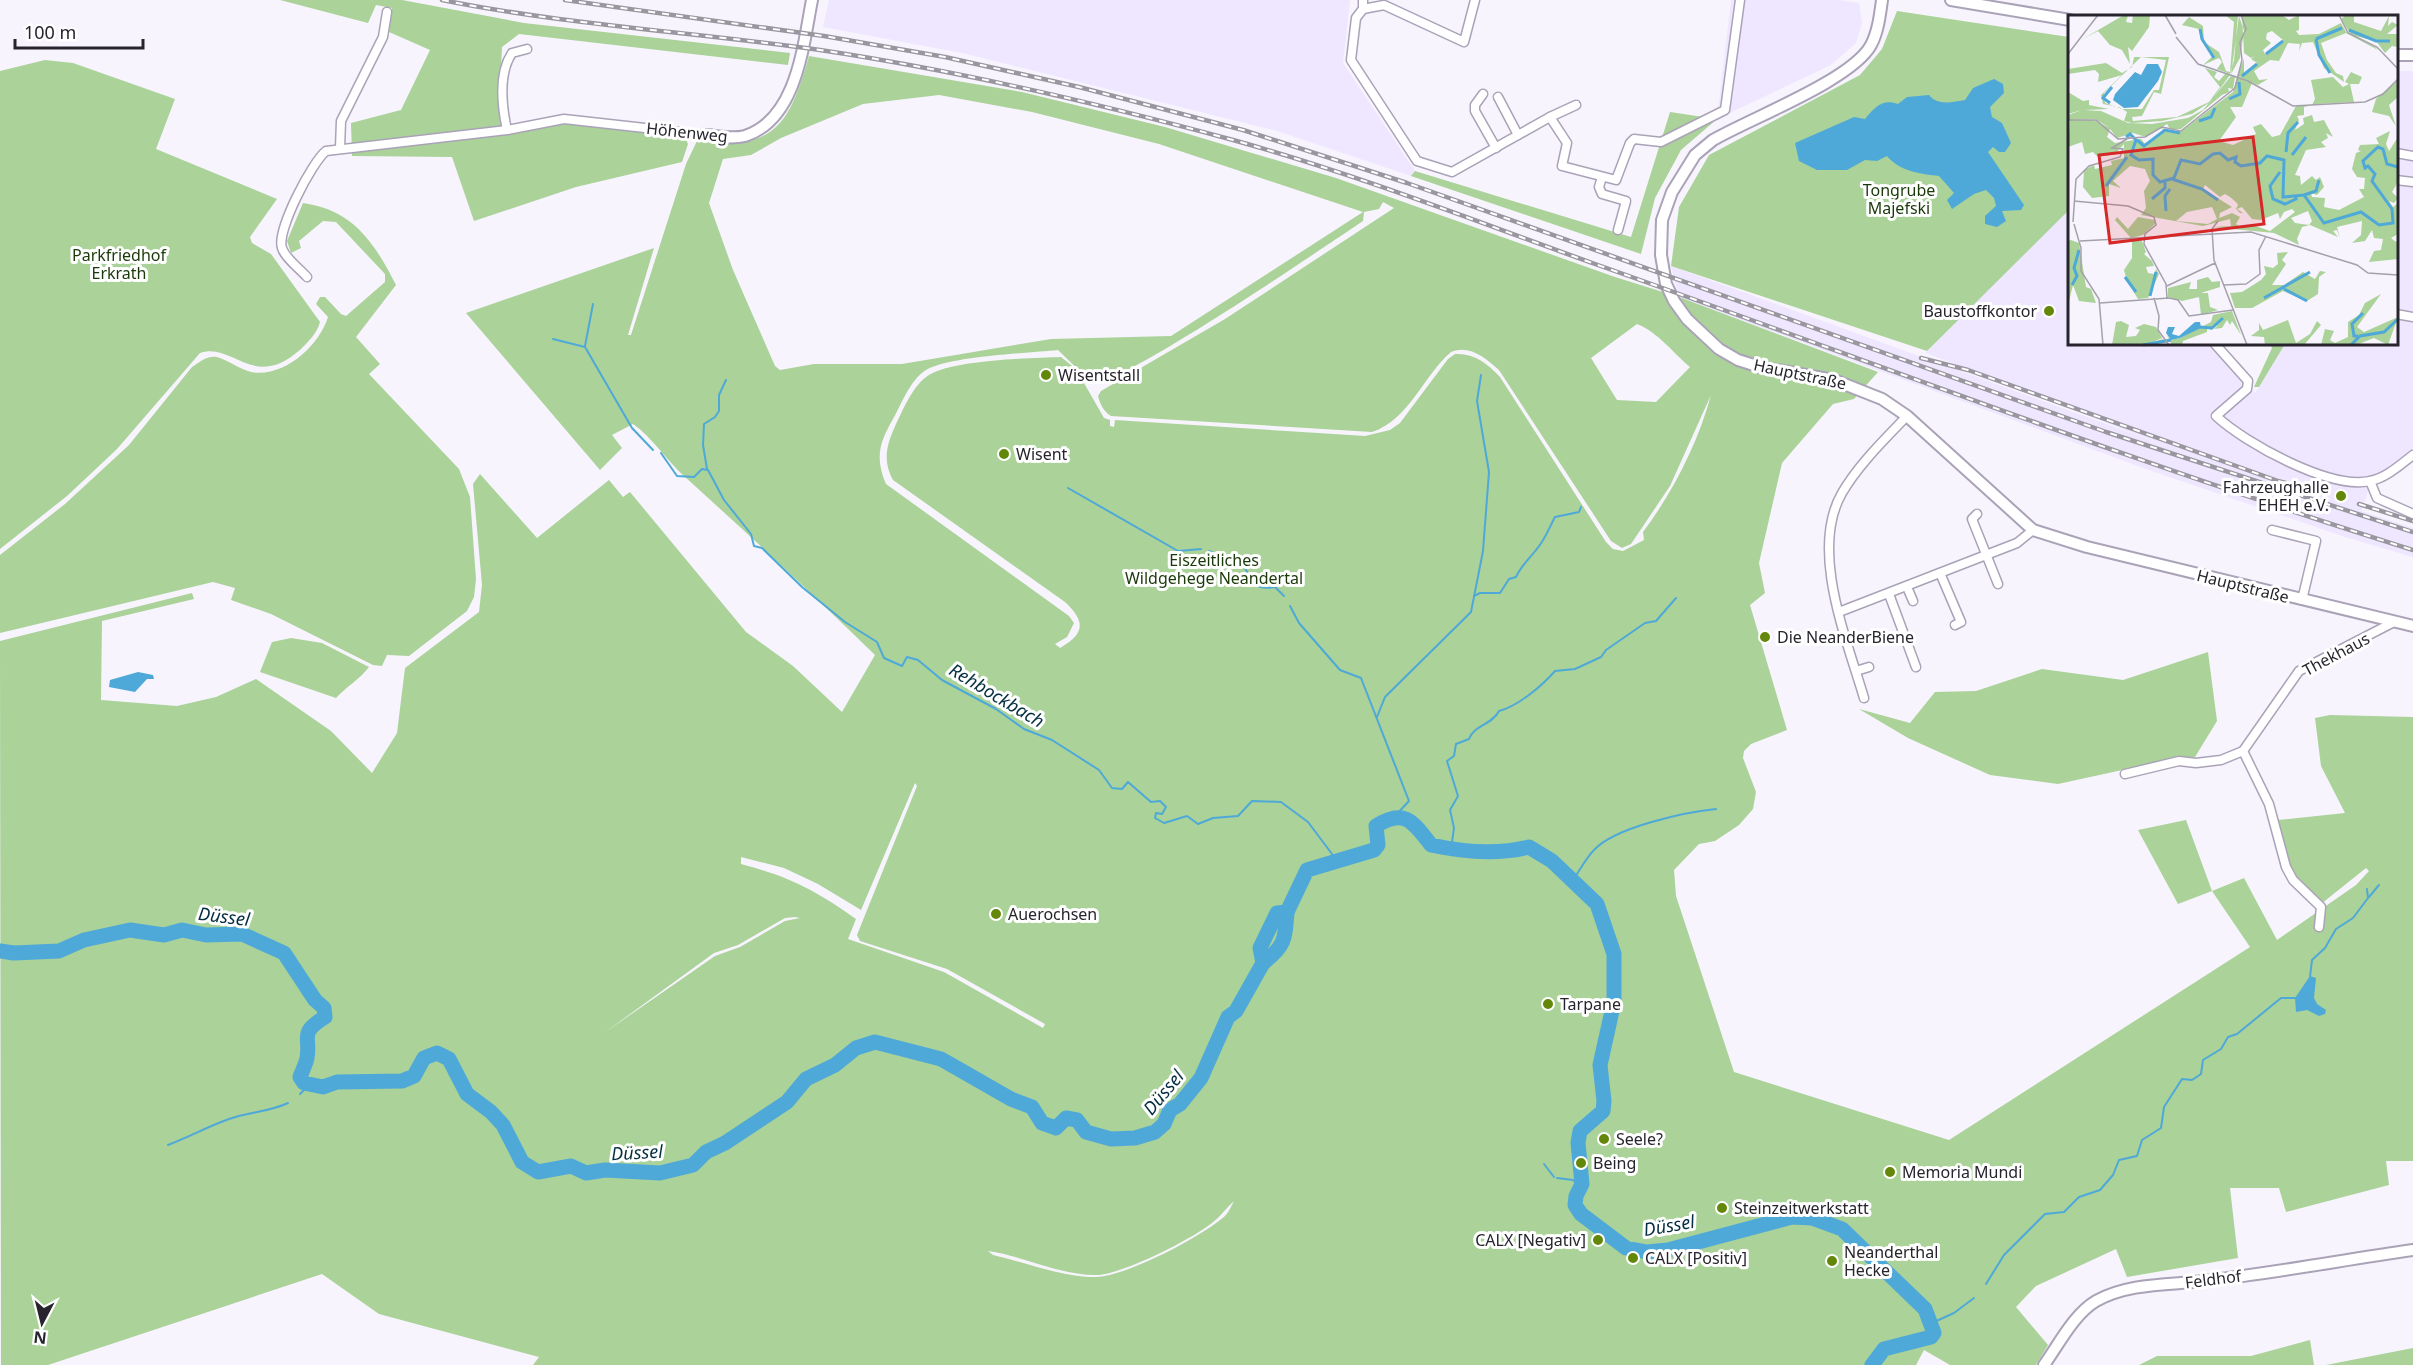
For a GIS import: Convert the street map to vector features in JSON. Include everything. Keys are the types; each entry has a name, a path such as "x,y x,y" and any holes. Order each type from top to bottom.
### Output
{"street":[{"name":"Höhenweg","path":"307,277 283,251 283,231 292,208 322,153 340,148 507,130 564,119 708,135 743,136 770,121 780,109 791,84 812,0"},
{"path":"1475,0 1464,42 1384,5 1363,4 1356,18 1351,60 1417,161 1452,172 1550,117 1576,105"},
{"path":"1550,117 1567,143 1562,166 1616,180 1630,142 1634,139 1660,142 1725,110 1740,0"},
{"name":"Hauptstraße","path":"1882,0 1875,35 1859,62 1839,76 1713,140 1695,155 1679,178 1665,208 1661,255 1666,284 1674,301 1687,319 1719,349 1738,360 1760,367 1850,384 1881,399 1907,416 2033,530 2056,539 2413,626"},
{"path":"1951,0 2068,20"},
{"path":"340,148 341,122 383,37 387,12"},
{"path":"507,130 503,110 507,63 512,53 526,49"},
{"path":"2398,55 2413,56"},
{"path":"1483,94 1475,105 1475,111 1496,147"},
{"path":"1498,97 1518,135"},
{"path":"2398,153 2413,156"},
{"path":"1602,177 1599,187 1602,194 1626,201 1618,230"},
{"path":"2398,180 2413,182"},
{"path":"2398,314 2413,316"},
{"path":"2216,345 2248,381 2247,389 2216,416 2228,428 2258,448 2331,478 2356,483 2386,475 2413,455"},
{"path":"1864,698 1839,612 1830,560 1834,514 1847,486 1907,416"},
{"path":"2370,481 2377,498 2413,514"},
{"path":"1977,514 1972,519 1998,584"},
{"path":"1839,612 2017,543 2033,530"},
{"name":"Hauptstraße","path":"2272,530 2316,541 2302,600"},
{"path":"1940,573 1961,622 1955,625"},
{"path":"1907,587 1913,601"},
{"path":"1889,594 1916,667"},
{"name":"Thekhaus","path":"2243,751 2299,672 2394,622"},
{"path":"1856,672 1869,667"},
{"path":"2124,774 2179,761 2196,763 2221,760 2243,751 2268,804 2286,867 2293,880 2321,908 2319,927"},
{"name":"Feldhof","path":"2044,1365 2079,1317 2094,1303 2111,1294 2149,1286 2204,1281 2413,1250"}],"shaded area":[{"path":"829,0 1350,0 1343,63 1415,171 1411,176 1277,131 962,53 823,27"},
{"path":"1731,0 1839,0 1859,3 1862,23 1856,43 1831,65 1717,119"},
{"path":"2398,71 2413,71 2413,452 2370,486 2361,511 2413,528 2413,557 2345,537 2146,469 1679,297 1671,266 2164,445 1926,353 1982,292 2068,207 2068,345 2210,345 2255,393 2284,345 2398,345"}],"green space":[{"path":"280,0 402,0 524,23 790,53 788,65 519,34 502,47 499,112 505,136 543,125 580,123 685,137 688,144 682,162 576,187 474,221 452,157 352,156 351,123 401,110 430,50 389,32 392,8 376,5 368,23"},
{"name":"Tongrube Majefski","path":"1897,11 2068,37 2068,211 1927,351 1671,266 1679,207 1709,155 1860,75 1882,49"},
{"name":"Eiszeitliches Wildgehege Neandertal","path":"809,56 1022,92 1165,127 1336,178 1615,277 1679,297 1878,372 1854,399 1833,404 1782,463 1759,563 1765,593 1750,605 1787,730 1751,744 1744,751 1743,758 1756,792 1753,809 1739,825 1715,841 1699,844 1674,870 1676,896 1734,1072 1949,1140 2250,947 2212,891 2244,878 2277,940 2356,885 2369,871 2366,868 2321,904 2295,879 2286,860 2278,820 2345,813 2321,766 2315,718 2330,715 2413,717 2413,1161 2386,1161 2389,1185 2286,1212 2279,1188 2230,1188 2238,1258 2127,1277 2116,1249 2036,1286 2016,1307 2048,1345 2036,1365 1950,1365 1924,1350 1916,1365 533,1365 539,1357 379,1314 322,1274 48,1365 1,1365 0,641 192,593 194,599 102,621 101,700 177,706 216,697 256,679 331,731 372,773 397,733 405,668 479,612 482,585 473,484 480,474 537,538 609,480 623,497 630,492 746,632 793,666 842,712 875,655 684,476 633,424 612,435 622,448 600,470 466,313 654,248 628,335 631,335 686,164 697,141 744,142 761,137 785,116 802,80","holes":["939,95 1032,112 1159,144 1363,212 1171,336 1051,339 902,364 814,364 780,370 775,366 733,270 709,203 723,159 751,155 781,138 863,104","1383,202 1394,208 1225,319 1101,391 1098,396 1104,410 1111,416 1372,432 1385,426 1406,408 1451,352 1471,351 1499,370 1611,541 1622,548 1631,544 1670,486 1711,395 1692,449 1674,484 1643,532 1644,540 1623,551 1613,549 1606,542 1500,377 1480,360 1462,354 1455,354 1448,359 1400,423 1390,430 1365,436 1115,420 1114,427 1110,426 1110,420 1104,418 1076,369 1061,357 973,363 940,370 923,379 910,397 890,438 887,459 893,480 1072,609 1080,626 1075,637 1060,648 1055,644 1067,637 1074,623 1069,616 886,484 880,466 882,443 907,392 920,374 926,370 937,365 970,358 1058,350 1092,383 1110,378 1180,340 1268,284 1363,221 1364,212 1379,209","1637,324 1659,338 1690,367 1656,402 1617,400 1591,358","915,783 917,786 857,935 860,941 947,969 1045,1024 1043,1028 944,972 848,939 856,919 801,885 741,864 741,857 784,868 818,884 861,910","785,918 800,918 785,921 740,947 715,956 604,1033 714,953 738,945","1234,1201 1225,1216 1182,1244 1126,1270 1096,1277 1084,1277 1044,1269 993,1255 988,1251 1068,1272 1106,1274 1155,1255 1189,1238 1218,1218"]},
{"name":"Parkfriedhof Erkrath","path":"45,60 73,63 175,99 156,149 277,199 250,237 252,243 271,254 320,322 315,333 301,349 284,361 270,366 245,363 212,351 200,353 117,449 67,496 0,549 0,71"},
{"path":"1670,112 1717,119 1681,150 1655,198 1641,254 1411,176 1415,171 1631,237"},
{"path":"303,203 336,213 349,221 370,242 396,285 356,337 380,364 369,374 459,469 470,497 476,579 474,597 467,611 409,656 387,655 382,666 373,665 271,614 231,600 235,588 213,582 0,633 0,555 65,504 129,445 192,367 204,359 214,357 251,372 263,373 276,370 299,358 317,339 328,317 316,304 320,297 325,297 341,314 346,316 385,282 385,274 336,222 323,221 299,241 301,248 291,253 287,241"},
{"path":"2270,345 2284,345 2259,387 2254,387 2272,348"},
{"path":"291,638 322,643 369,667 336,698 260,672 272,642"},
{"path":"2208,652 2217,721 2195,757 2182,757 2058,784 1990,775 1908,738 1859,709 1910,723 1935,692 1976,691 2042,669 2123,680"},
{"path":"2186,820 2212,891 2178,904 2138,830"},
{"path":"2310,1340 2314,1365 2139,1365 2157,1356 2251,1356"},
{"path":"2413,1348 2413,1365 2326,1365"}],"water":[{"path":"1994,79 2003,84 2004,93 1990,107 1992,117 2002,123 2011,143 2005,152 1999,152 1993,147 1988,152 2024,205 2021,210 2002,211 2006,221 1997,227 1985,224 1985,216 1996,206 1994,198 1986,190 1974,194 1952,209 1947,200 1954,193 1939,176 1904,168 1887,156 1877,161 1865,160 1847,170 1817,170 1799,161 1795,143 1854,117 1865,119 1883,103 1898,104 1907,97 1929,95 1941,102 1965,100 1973,88"},
{"path":"138,672 153,675 154,679 147,679 135,692 109,687 110,680"},
{"path":"2310,976 2316,978 2314,998 2317,1004 2326,1010 2325,1014 2319,1016 2307,1010 2296,1012 2295,998"}],"waterway":[{"path":"585,346 593,304"},
{"name":"Rehbockbach","path":"553,339 585,347 632,428 653,450"},
{"path":"1377,717 1385,697 1471,612 1483,551 1489,472 1477,401 1481,375"},
{"path":"707,469 703,445 704,424 715,417 719,411 719,395 726,380"},
{"name":"Rehbockbach","path":"661,453 677,476 694,477 702,469 708,470 724,500 751,534 754,546 762,548 802,587 845,622 877,642 884,658 902,666 907,657 918,660 942,680 996,709 1024,729 1052,740 1099,770 1112,788 1122,789 1128,782 1151,802 1160,801 1166,807 1162,814 1156,813 1155,818 1164,823 1187,816 1198,824 1213,818 1238,816 1252,801 1281,802 1308,822 1338,862"},
{"path":"1068,488 1178,551 1201,549"},
{"path":"1474,596 1480,593 1500,593 1509,579 1516,577 1539,546 1555,517 1579,512 1581,507"},
{"path":"1209,551 1245,568 1250,578 1259,587 1275,587 1284,596"},
{"path":"1451,849 1454,828 1450,810 1458,796 1447,761 1454,756 1456,744 1469,739 1471,734 1496,716 1499,711 1529,695 1555,671 1575,669 1601,657 1606,650 1645,623 1656,621 1676,598"},
{"path":"1290,606 1299,623 1340,670 1361,678 1409,801 1395,816"},
{"path":"1573,880 1594,850 1618,834 1670,817 1716,809"},
{"name":"Düssel","path":"0,951 14,953 59,951 84,940 130,930 164,935 182,930 206,935 242,934 284,953 315,1000 324,1008 325,1017 308,1032 307,1058 300,1077 304,1083 323,1087 337,1082 402,1081 414,1076 424,1058 437,1053 449,1059 467,1094 491,1112 503,1125 522,1162 538,1172 571,1166 586,1173 605,1170 660,1173 693,1165 706,1152 725,1143 787,1102 806,1079 835,1065 856,1048 875,1042 941,1059 1011,1099 1032,1107 1042,1123 1056,1128 1066,1118 1077,1120 1086,1132 1111,1139 1135,1138 1155,1132 1164,1124 1170,1110 1180,1104 1201,1078 1228,1017 1236,1011 1263,963 1260,948 1277,913 1287,912 1307,870 1374,850 1378,845 1376,826 1386,820 1402,818 1414,824 1431,845 1480,852 1529,847 1552,861 1597,904 1614,954 1614,1002 1600,1065 1603,1111 1580,1131 1578,1143 1582,1184 1576,1196 1575,1205 1581,1214 1626,1248 1647,1252 1668,1250 1792,1217 1812,1218 1842,1229 1925,1309 1934,1333 1931,1337 1884,1349 1872,1365"},
{"path":"2369,897 2379,885"},
{"path":"2310,977 2312,960 2325,948 2336,929 2353,918 2368,898 2367,889"},
{"path":"1263,963 1280,947 1286,929 1287,912"},
{"path":"1986,1284 2004,1255 2045,1214 2064,1212 2079,1197 2100,1190 2113,1175 2119,1160 2137,1156 2142,1140 2161,1128 2164,1107 2182,1079 2192,1080 2201,1074 2203,1060 2221,1049 2228,1037 2237,1034 2281,998 2295,998"},
{"path":"300,1094 309,1085"},
{"path":"168,1145 229,1119 288,1103"},
{"path":"1544,1164 1554,1177"},
{"path":"1557,1178 1573,1180 1581,1187"},
{"path":"1932,1323 1954,1313 1974,1298"}],"railway":[{"path":"442,0 536,16 872,58 1028,89 1233,140 1370,183 2207,483 2413,550"},
{"path":"565,0 824,36 945,57 1079,87 1243,130 1407,183 2106,432 2413,532"},
{"path":"1921,358 1968,370 2278,481 2322,492"},
{"path":"2359,504 2413,521"}],"place":[{"name":"Baustoffkontor","path":"2049,311"},
{"name":"Wisentstall","path":"1046,375"},
{"name":"Wisent","path":"1004,454"},
{"name":"Fahrzeughalle EHEH e.V.","path":"2341,496"},
{"name":"Die NeanderBiene","path":"1765,637"},
{"name":"Auerochsen","path":"996,914"},
{"name":"Tarpane","path":"1548,1004"},
{"name":"Seele?","path":"1604,1139"},
{"name":"Being","path":"1581,1163"},
{"name":"Memoria Mundi","path":"1890,1172"},
{"name":"Steinzeitwerkstatt","path":"1722,1208"},
{"name":"CALX [Negativ]","path":"1598,1240"},
{"name":"CALX [Positiv]","path":"1633,1258"},
{"name":"Neanderthal Hecke","path":"1832,1261"}]}
